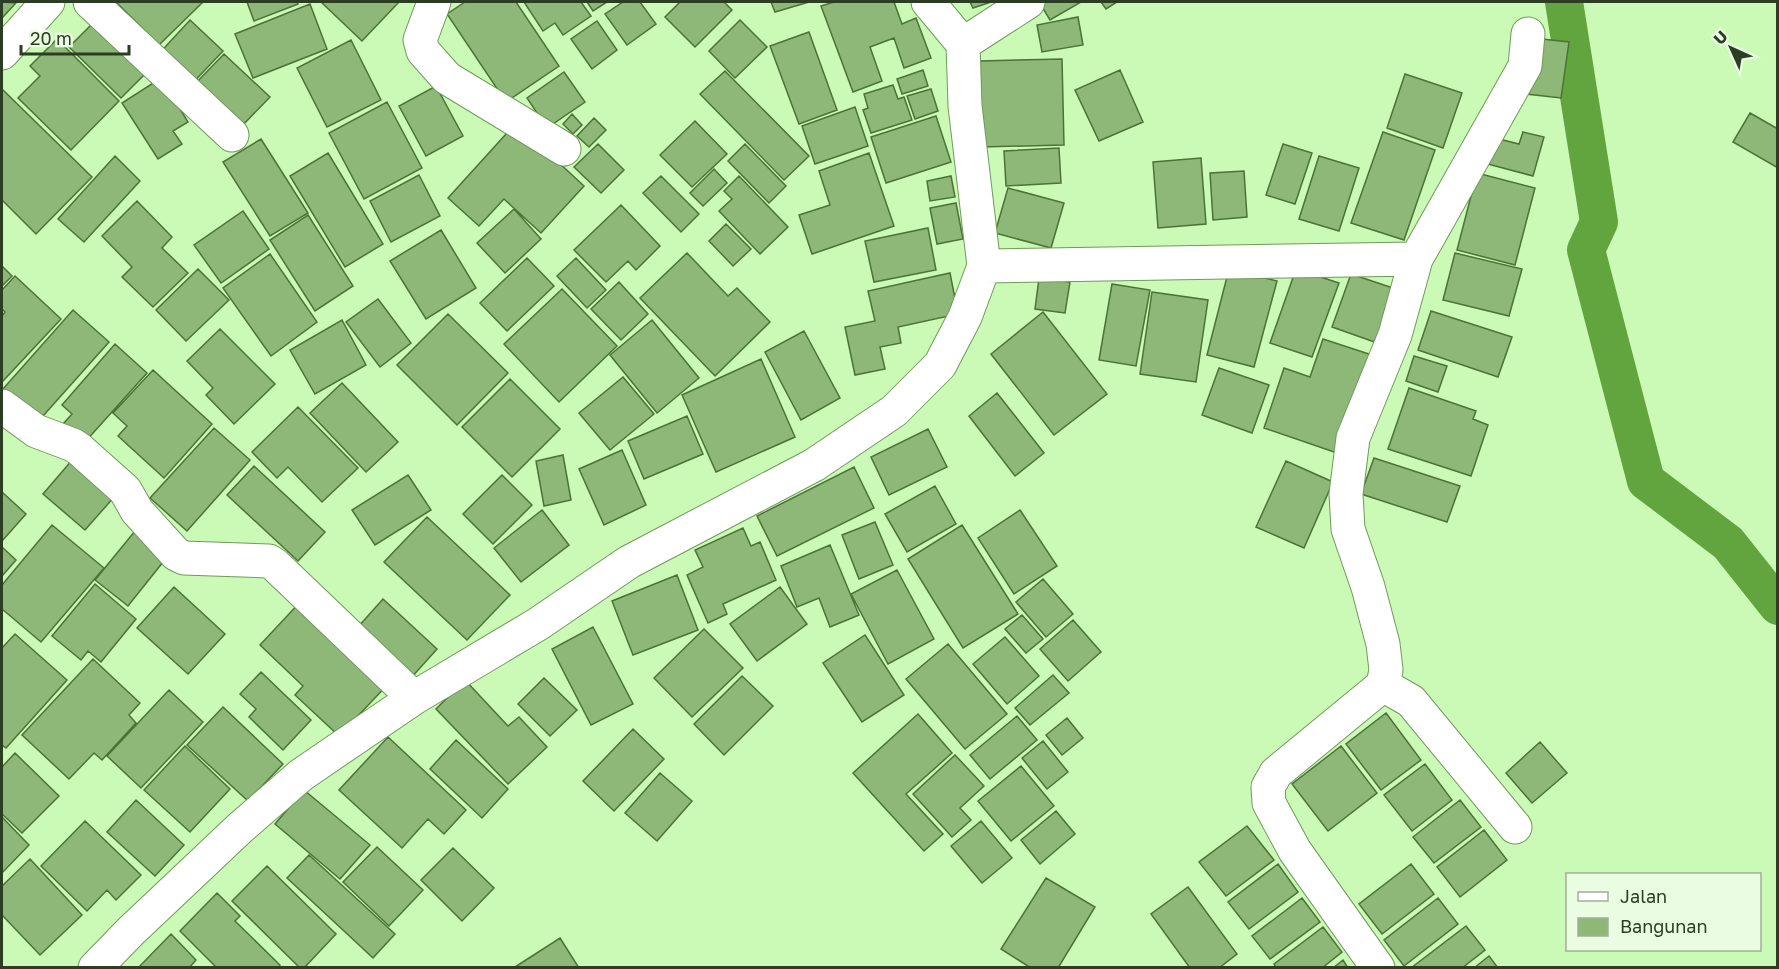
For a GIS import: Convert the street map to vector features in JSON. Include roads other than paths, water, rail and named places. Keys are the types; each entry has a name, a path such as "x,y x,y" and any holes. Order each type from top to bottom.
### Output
{"street":[{"path":"2,53 48,2"},
{"path":"90,2 232,135"},
{"path":"434,2 420,40 423,51 447,78 564,149"},
{"path":"95,968 240,828 301,775 414,698 538,624 629,562 814,465 894,411 940,365 965,317 984,266 965,106 963,44 928,2"},
{"path":"963,44 1028,2"},
{"path":"1378,968 1295,851 1269,803 1268,787 1276,773 1383,684 1386,670 1383,644 1368,587 1348,529 1346,494 1353,438 1395,335 1416,259 1525,66 1528,34"},
{"path":"984,266 1416,259"},
{"path":"2,406 36,431 78,449 125,490 137,511 176,554 184,558 269,561 275,565 414,698"},
{"path":"1383,684 1411,701 1515,827"}],"waterway":[{"path":"1564,2 1599,222 1586,250 1646,481 1728,543 1778,606"}]}
